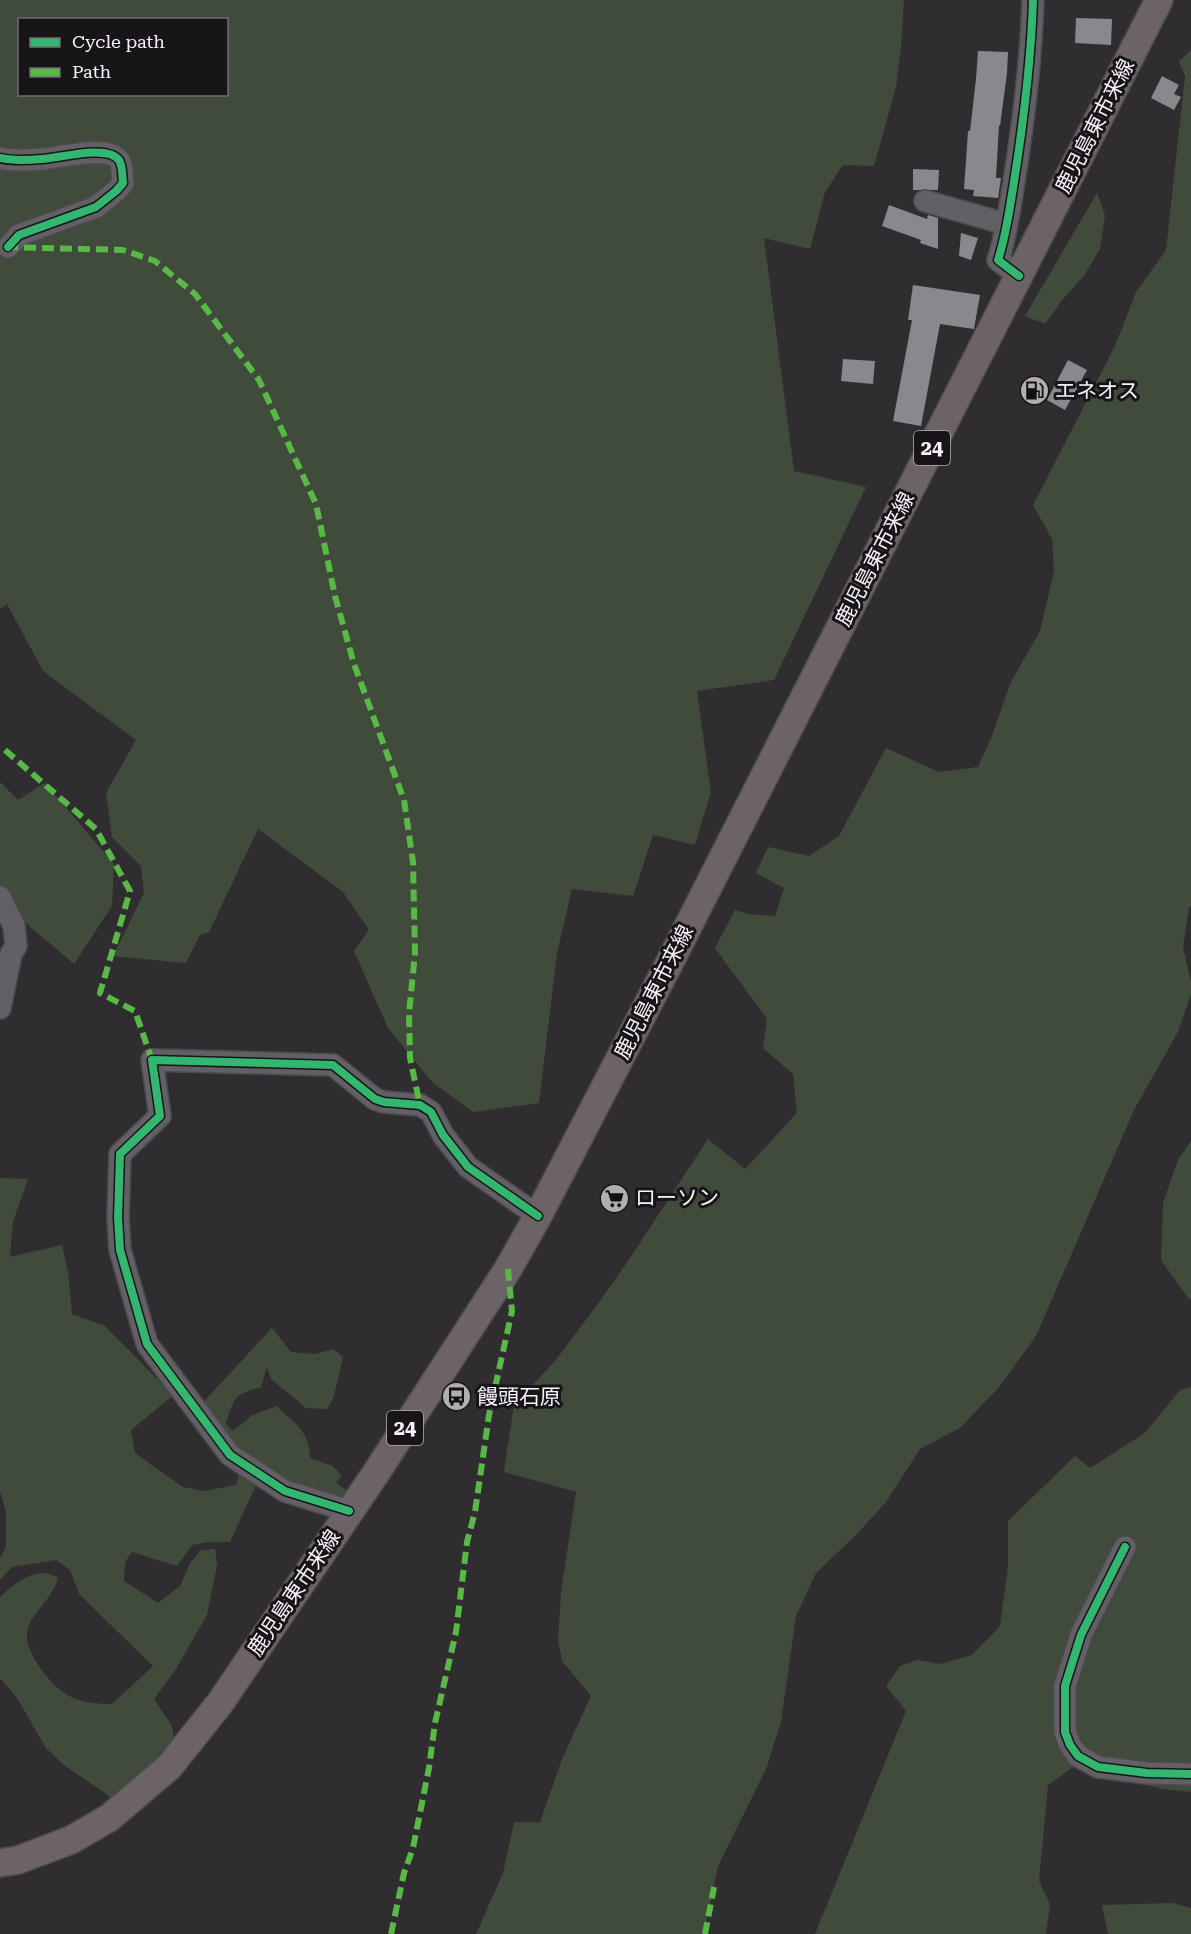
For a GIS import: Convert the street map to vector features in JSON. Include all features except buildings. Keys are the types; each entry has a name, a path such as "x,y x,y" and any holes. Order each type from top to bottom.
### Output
{"main road":[{"name":"鹿児島東市来線","path":"0,1863 18,1860 71,1840 109,1818 169,1767 220,1703 376,1473 508,1269 538,1216 806,697 1160,0"}],"street":[{"path":"1019,276 998,260 1005,240 1017,164 1032,47 1033,0"},
{"path":"0,158 41,159 79,153 110,153 120,161 123,183 117,191 96,207 19,235 8,247"},
{"path":"925,201 1006,224"},
{"path":"0,897 14,926 16,946 5,954 0,1008"},
{"path":"350,1511 285,1491 230,1455 147,1344 120,1250 118,1218 120,1154 160,1116 152,1060 333,1065 375,1099 420,1105 430,1113 443,1135 468,1167 538,1216"},
{"path":"1125,1546 1081,1635 1065,1686 1065,1732 1070,1745 1078,1755 1098,1767 1147,1773 1191,1774"}],"green space":[{"path":"0,0 904,0 896,87 874,166 843,165 825,192 810,249 764,238 794,471 866,487 774,680 697,691 711,792 695,845 653,835 633,896 572,889 557,953 539,1103 473,1112 432,1082 388,1028 354,951 369,930 343,892 258,829 209,932 200,935 186,963 113,956 144,893 141,866 112,837 106,793 136,740 43,671 7,604 0,609"},
{"path":"1191,50 1191,906 1183,947 1191,982 1191,994 1178,1032 1134,1110 1036,1336 1000,1386 960,1428 920,1449 886,1502 857,1534 816,1573 796,1616 781,1722 766,1769 718,1866 704,1934 476,1934 503,1873 514,1822 540,1822 562,1759 591,1696 562,1661 558,1640 561,1593 576,1492 504,1472 514,1405 555,1361 594,1309 708,1139 745,1169 797,1113 793,1074 763,1048 767,1019 715,948 735,910 748,914 775,916 784,888 756,873 768,847 809,856 839,836 886,748 939,772 978,767 1011,682 1040,631 1054,571 1052,539 1033,505 1115,346 1136,292 1166,250 1185,76 1179,61"},
{"path":"1097,193 1105,215 1100,249 1083,277 1045,324 1025,316"},
{"path":"0,782 18,800 45,783 114,864 112,906 74,964 0,901"},
{"path":"1191,1141 1191,1299 1189,1299 1161,1260 1163,1203 1178,1160"},
{"path":"0,1178 28,1179 13,1222 10,1257 62,1245 68,1272 72,1314 105,1326 163,1385 177,1392 131,1430 135,1453 183,1487 204,1491 236,1485 239,1474 197,1432 193,1422 206,1399 272,1328 291,1352 315,1354 333,1349 343,1357 334,1396 327,1409 306,1408 271,1379 267,1367 261,1387 245,1392 236,1398 226,1424 233,1431 251,1416 276,1406 304,1434 310,1458 332,1466 342,1475 336,1483 346,1490 338,1509 306,1504 256,1485 230,1542 192,1545 177,1566 132,1552 125,1562 124,1581 158,1603 180,1586 190,1563 201,1550 215,1549 217,1565 207,1615 176,1669 154,1699 172,1726 174,1742 141,1774 111,1797 65,1766 46,1748 17,1698 0,1678 0,1597 25,1578 43,1573 58,1577 52,1592 32,1619 27,1634 28,1642 30,1651 42,1670 64,1693 81,1701 112,1704 153,1666 79,1594 70,1570 56,1560 12,1567 0,1578 0,1559 6,1546 6,1512 0,1491"},
{"path":"1191,1387 1191,1792 1162,1789 1075,1766 1048,1785 1039,1881 1050,1904 1046,1934 815,1934 906,1711 886,1686 900,1666 917,1660 940,1664 972,1655 1000,1626 1008,1566 1008,1521 1075,1456 1090,1468 1145,1433 1180,1390"},
{"path":"1173,1903 1191,1908 1191,1934 1108,1934 1102,1905"}],"marked path":[{"path":"6,247 123,250 155,261 195,294 259,380 316,504 335,596 354,664 404,800 413,862 415,953 409,1014 410,1058 420,1105"},
{"path":"5,750 96,829 130,891 100,993 135,1011 152,1060"},
{"path":"391,1934 404,1873 413,1848 429,1768 435,1723 456,1632 467,1542 475,1512 489,1415 512,1311 508,1269"},
{"path":"705,1934 715,1882"}],"cycle path":[{"path":"1019,276 998,260 1007,224 1020,141 1033,0"},
{"path":"0,158 32,160 83,153 104,153 113,155 119,160 122,171 123,183 96,207 19,235 8,247"},
{"path":"349,1511 285,1491 230,1455 147,1344 120,1250 118,1218 120,1154 160,1116 152,1060 333,1065 375,1099 420,1105 431,1112 443,1135 468,1167 538,1216"},
{"path":"1125,1547 1081,1635 1065,1686 1065,1732 1078,1756 1098,1767 1147,1773 1191,1774"}],"place":[{"name":"エネオス","path":"1034,391"},
{"name":"ローソン","path":"614,1198"},
{"name":"饅頭石原","path":"456,1397"}]}
